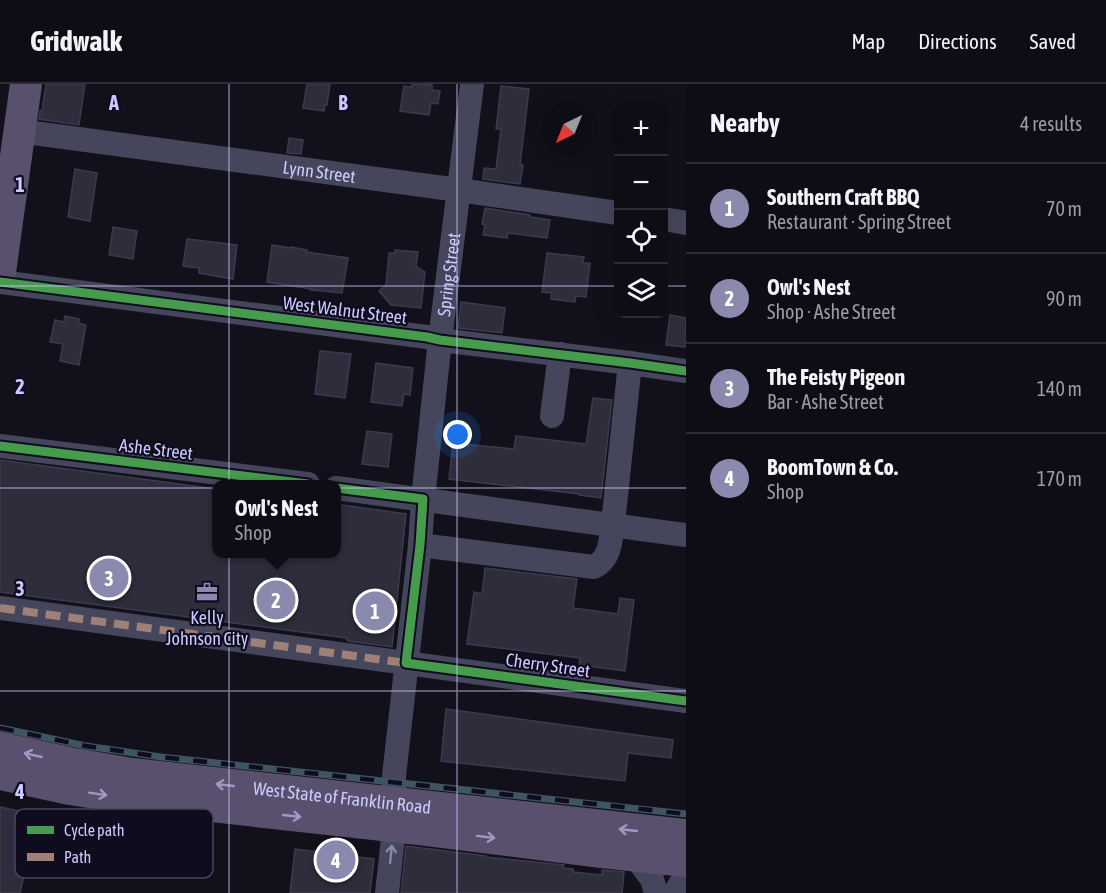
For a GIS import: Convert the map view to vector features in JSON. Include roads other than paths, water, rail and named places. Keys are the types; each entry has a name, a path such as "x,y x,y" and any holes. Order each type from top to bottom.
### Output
{"main road":[{"path":"0,272 26,84"},
{"name":"West State of Franklin Road","path":"0,748 132,774 634,856 686,861"},
{"name":"West State of Franklin Road","path":"0,774 102,794 686,835"}],"street":[{"name":"Spring Street","path":"387,893 394,776 440,340 471,84"},
{"name":"Lynn Street","path":"20,131 614,212"},
{"path":"668,220 686,223"},
{"name":"West Walnut Street","path":"0,282 686,371"},
{"path":"552,416 560,354"},
{"path":"420,544 594,567 602,562 609,548 613,524 630,363"},
{"name":"Ashe Street","path":"0,446 276,480"},
{"path":"341,489 686,535"},
{"name":"Cherry Street","path":"0,608 686,701"},
{"path":"634,856 652,879 656,893"},
{"path":"675,893 686,874"}],"railway":[{"path":"0,728 86,746 161,757 686,814"}],"place":[{"name":"The Feisty Pigeon","path":"109,578"},
{"name":"Kelly Johnson City","path":"207,592"},
{"name":"Owl's Nest","path":"276,600"},
{"name":"Southern Craft BBQ","path":"375,611"},
{"name":"BoomTown & Co.","path":"336,860"}]}
